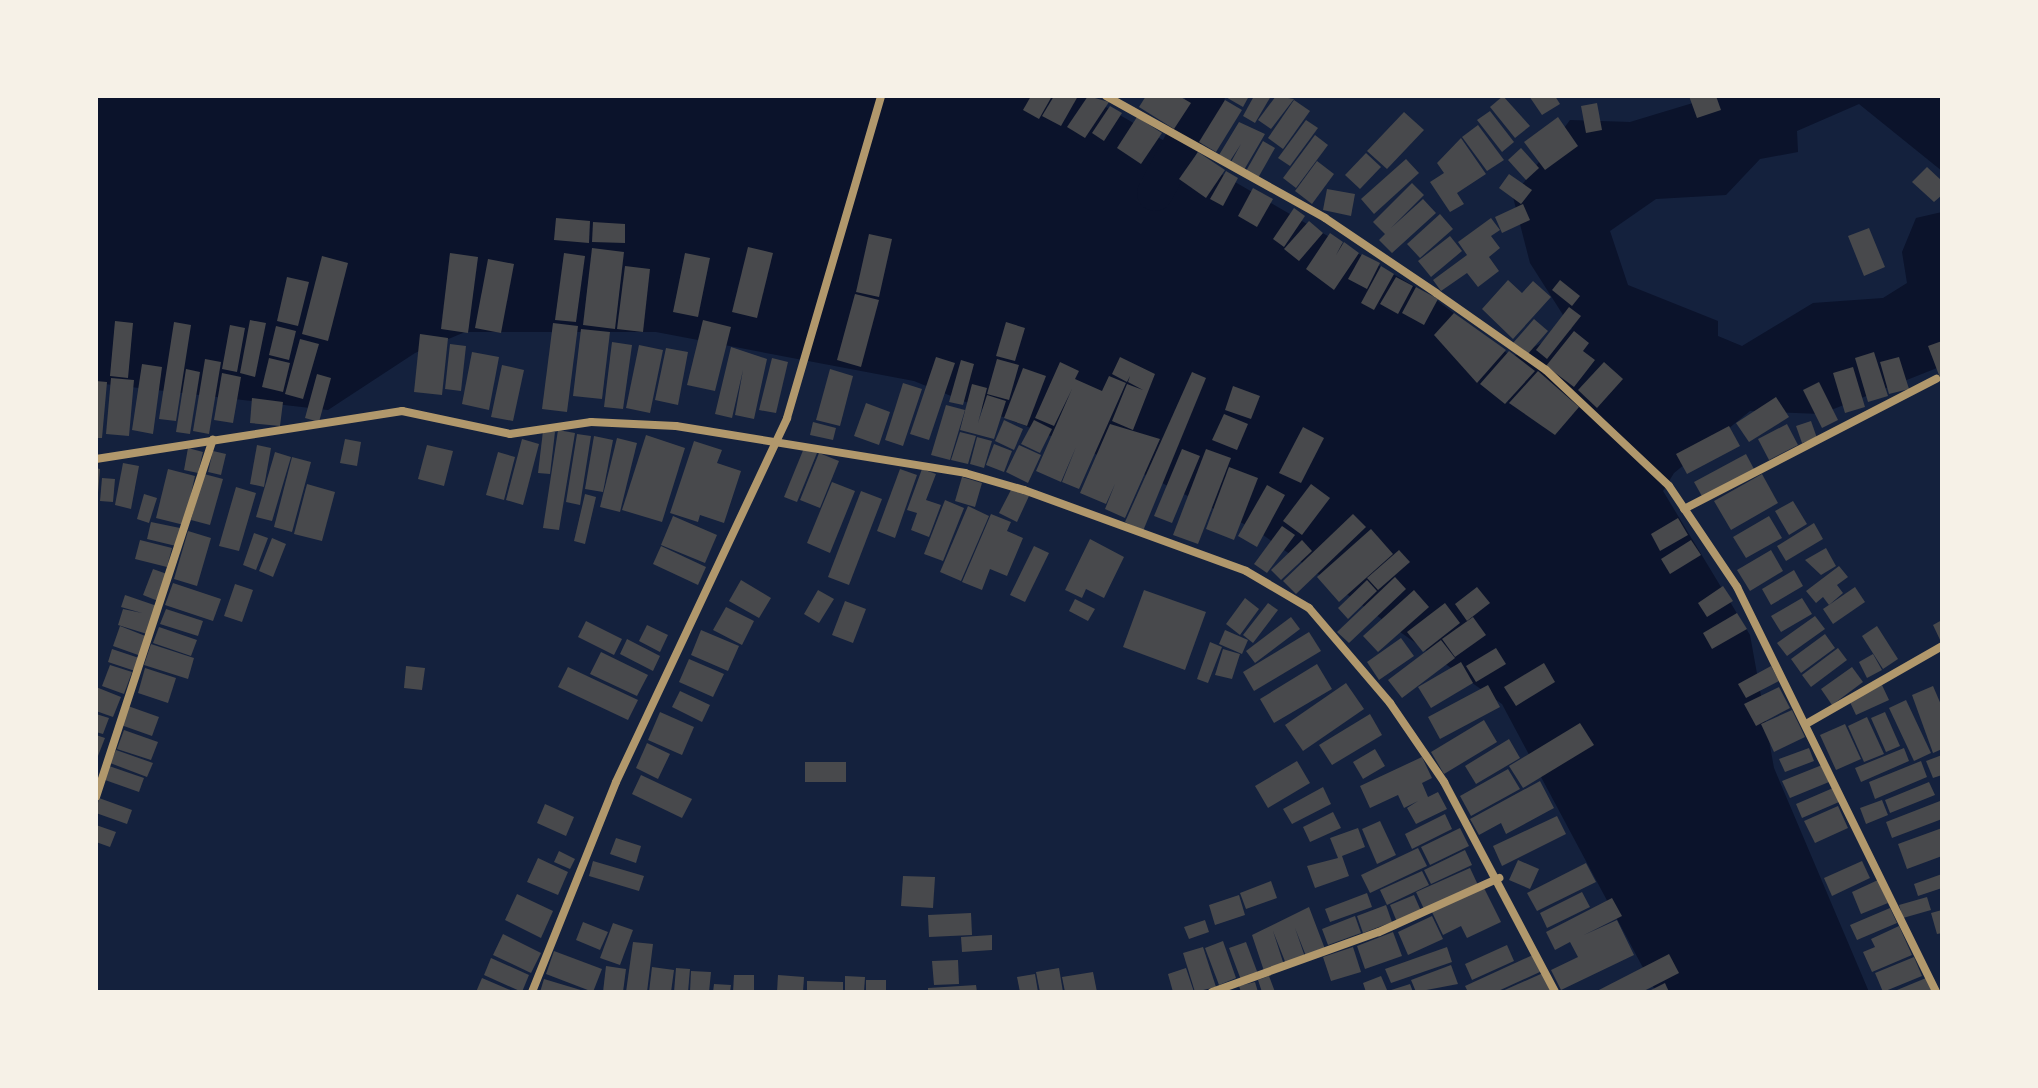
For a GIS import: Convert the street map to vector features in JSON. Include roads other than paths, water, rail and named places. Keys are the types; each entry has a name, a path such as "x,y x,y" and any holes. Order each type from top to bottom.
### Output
{"street":[{"path":"532,992 616,782 787,418 881,96"},
{"path":"1106,96 1325,218 1436,293 1546,370 1669,486 1737,587 1936,992"},
{"path":"1684,509 1936,379"},
{"path":"96,459 402,411 510,434 591,422 776,439 995,480 1276,586 1309,608 1390,703 1444,782 1499,878 1555,992"},
{"path":"96,797 213,440"},
{"path":"1806,724 1942,646"},
{"path":"1212,992 1379,932 1499,878"}],"water":[{"path":"96,96 1087,96 1431,296 1512,357 1572,329 1530,263 1513,197 1570,120 1630,122 1716,96 1942,96 1942,171 1859,104 1797,131 1798,152 1760,159 1726,195 1656,199 1610,231 1628,285 1718,321 1718,336 1742,346 1813,303 1883,298 1907,283 1902,252 1916,218 1942,212 1942,366 1821,414 1750,411 1674,473 1663,491 1750,635 1774,768 1869,992 1656,992 1502,704 1256,530 1140,472 914,381 656,332 465,332 415,353 328,410 96,383"}],"waterway":[{"path":"1155,193 1207,96"}]}
